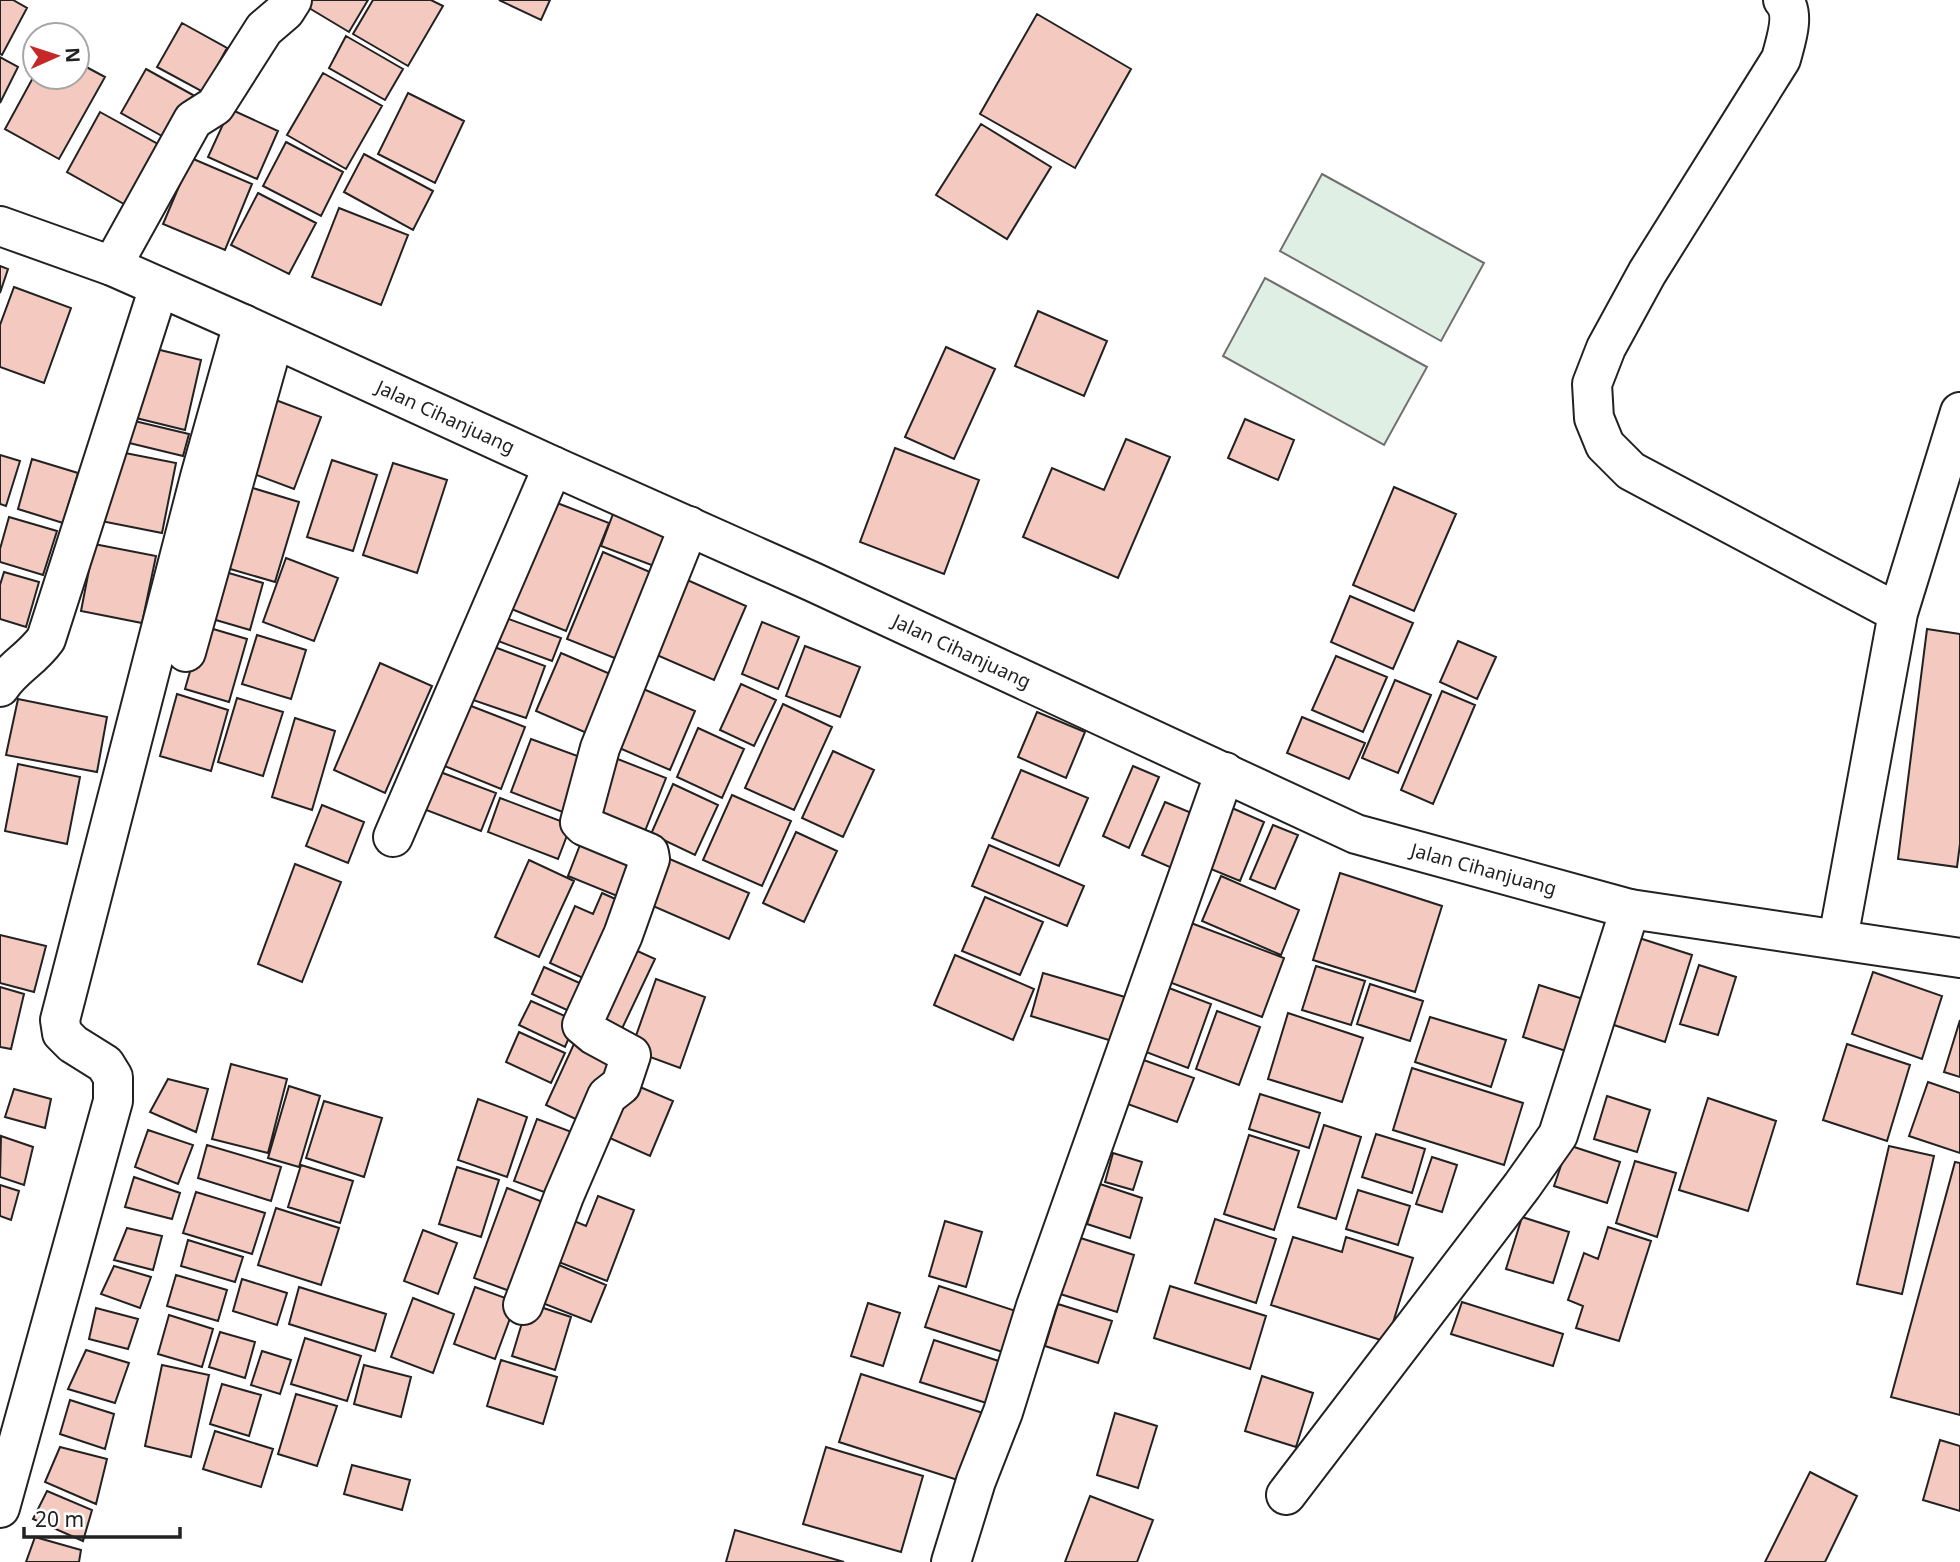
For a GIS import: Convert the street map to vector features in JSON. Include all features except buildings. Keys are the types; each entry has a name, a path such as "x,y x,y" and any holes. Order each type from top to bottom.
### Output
{"street":[{"path":"112,266 193,120 215,106 264,29 285,11 292,0"},
{"path":"1783,0 1788,5 1789,31 1781,59 1647,273 1606,348 1592,384 1594,418 1605,444 1631,471 1898,614"},
{"name":"Jalan Cihanjuang","path":"0,226 112,266 258,331 689,526 1356,834 1630,909 1960,958"},
{"path":"0,687 9,673 36,653 46,639 159,287"},
{"path":"186,652 258,331"},
{"path":"0,1508 113,1101 113,1077 105,1064 73,1044 62,1033 60,1020 200,477 258,331"},
{"path":"1838,939 1898,614 1960,412"},
{"path":"393,837 553,466"},
{"path":"523,1305 564,1196 601,1109 607,1096 621,1085 631,1055 594,1035 582,1025 623,935 650,859 649,853 580,822 600,748 689,526"},
{"path":"951,1562 1036,1306 1225,772"},
{"path":"1286,1495 1558,1135 1630,909"}],"green space":[{"path":"1322,174 1484,263 1441,341 1280,251"},
{"path":"1265,278 1427,367 1384,445 1223,356"}]}
